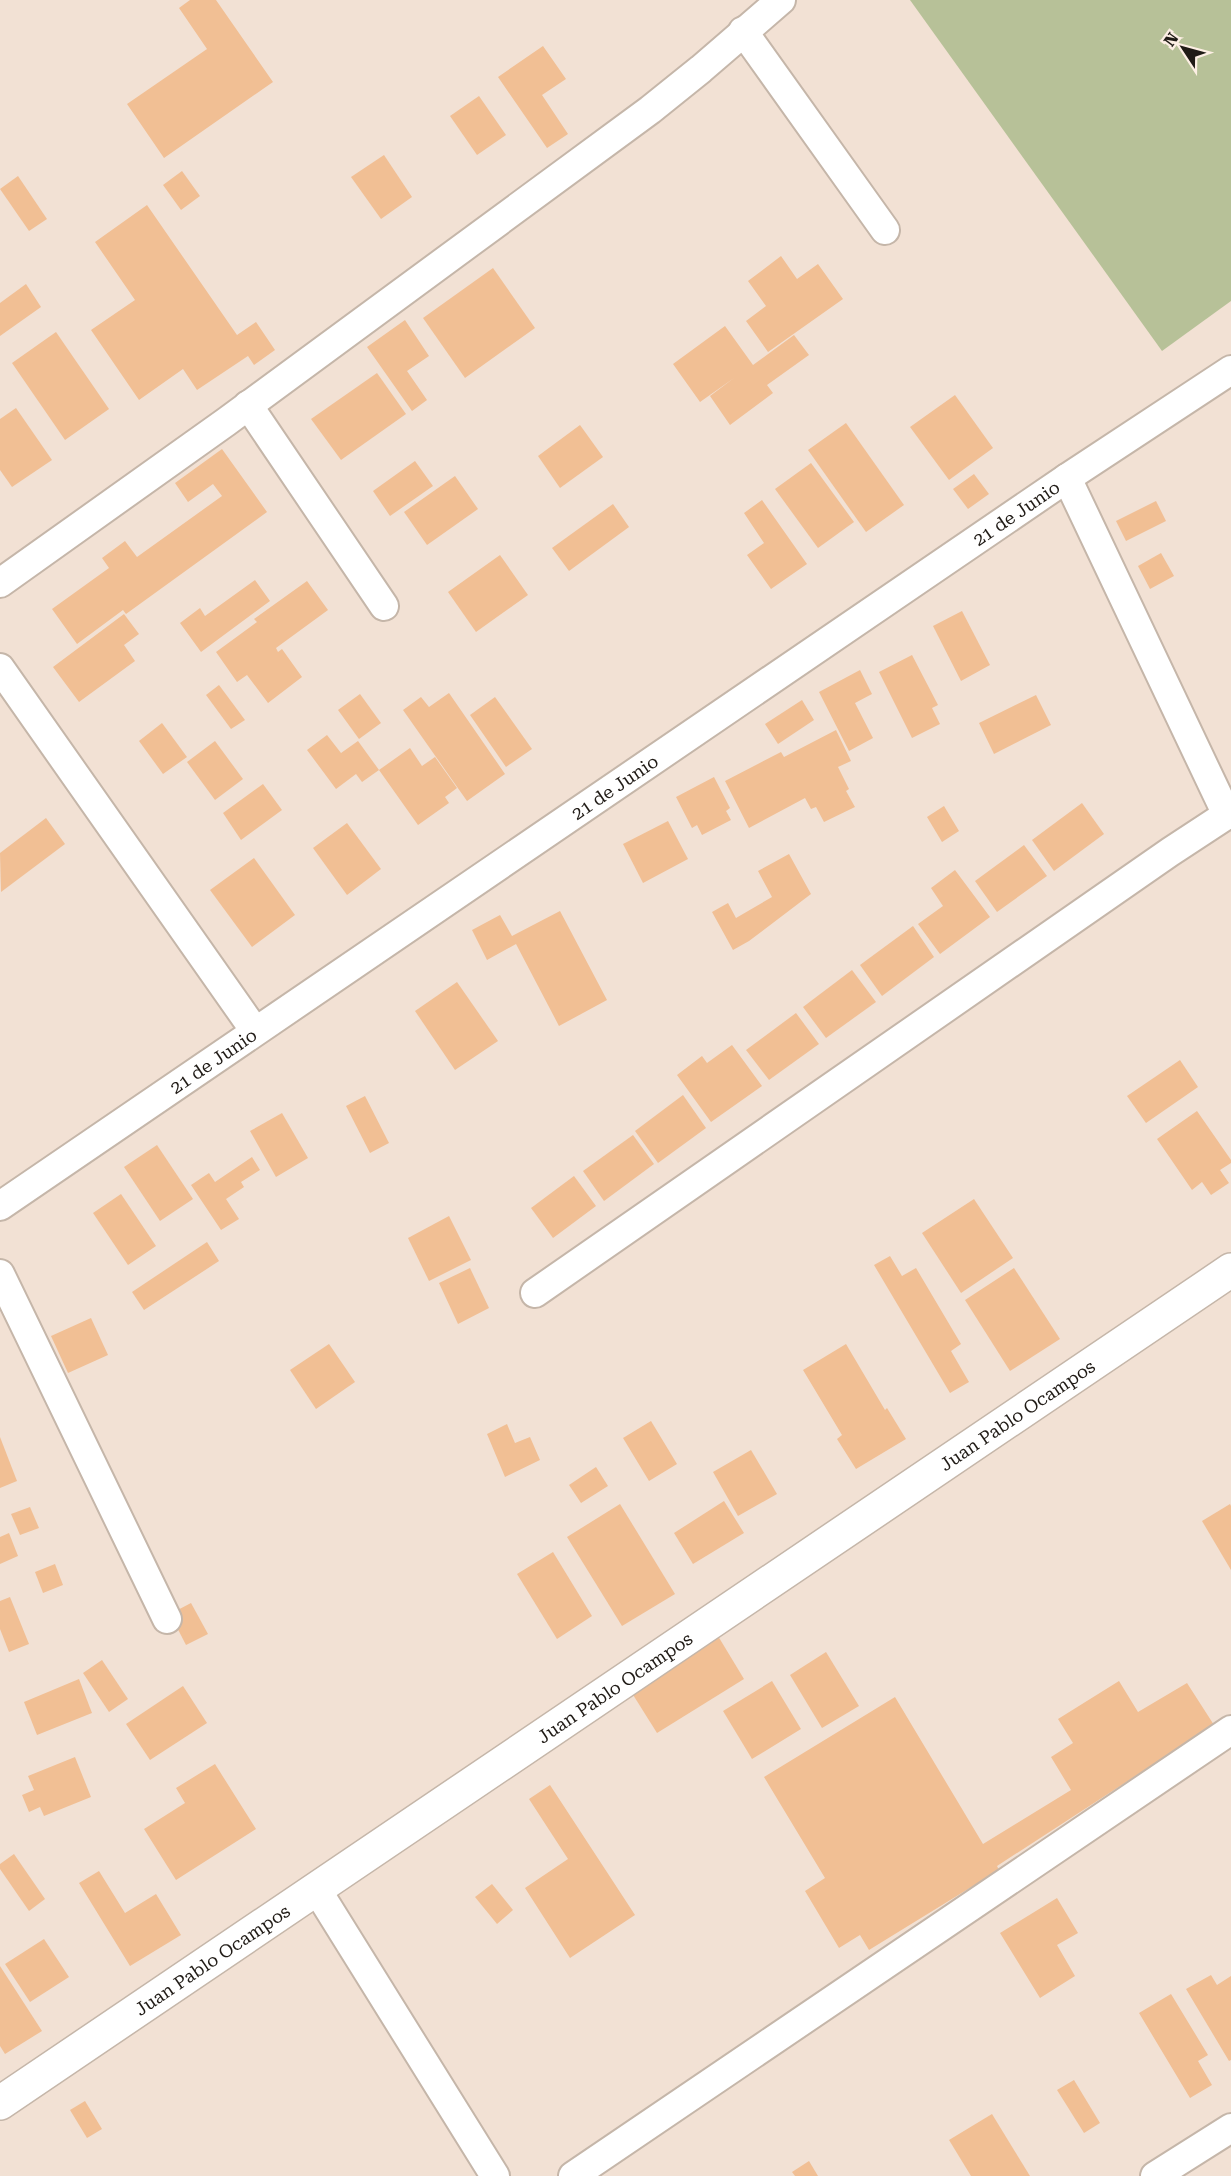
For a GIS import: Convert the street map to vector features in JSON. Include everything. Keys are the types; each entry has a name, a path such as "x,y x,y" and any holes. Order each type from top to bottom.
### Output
{"street":[{"path":"0,583 248,405 650,110 781,0"},
{"path":"743,32 885,230"},
{"name":"21 de Junio","path":"0,1206 1068,478 1231,370"},
{"path":"248,405 384,606"},
{"path":"535,1293 1170,852 1229,814 1068,478"},
{"path":"0,668 255,1032"},
{"name":"Juan Pablo Ocampos","path":"0,2103 1231,1270"},
{"path":"0,1274 167,1619"},
{"path":"573,2176 1231,1730"},
{"path":"317,1890 495,2176"},
{"path":"1155,2176 1231,2128"}],"green space":[{"path":"910,0 1231,0 1231,301 1162,351"}],"building":[{"path":"190,0 216,0 273,82 164,158 127,104 207,49 179,8"},
{"path":"543,46 566,79 542,95 568,134 547,148 498,77"},
{"path":"479,96 506,135 477,155 450,116"},
{"path":"384,155 412,197 381,219 351,177"},
{"path":"182,171 200,196 181,210 163,185"},
{"path":"18,176 47,219 29,231 0,189"},
{"path":"147,205 237,335 256,322 275,350 254,365 248,356 197,390 183,369 139,400 91,330 135,300 95,242"},
{"path":"781,256 797,279 818,264 843,299 768,352 746,321 766,306 748,281"},
{"path":"493,268 535,328 465,378 423,318"},
{"path":"26,284 41,307 0,336 0,303"},
{"path":"405,320 429,356 407,371 427,400 412,411 367,347"},
{"path":"725,326 753,365 794,335 809,355 767,385 773,393 730,425 710,396 734,378 700,402 673,364"},
{"path":"56,332 109,409 65,440 12,363"},
{"path":"377,373 406,414 341,460 311,419"},
{"path":"955,395 993,448 949,480 910,427"},
{"path":"16,408 52,460 12,487 0,470 0,419"},
{"path":"846,423 904,505 866,532 808,450"},
{"path":"580,425 603,457 560,488 538,456"},
{"path":"222,449 267,512 126,614 123,610 77,644 52,609 109,568 102,558 125,541 137,557 222,496 213,484 188,502 175,483"},
{"path":"415,461 433,486 390,516 373,491"},
{"path":"811,463 854,522 818,548 775,489"},
{"path":"974,474 989,494 968,509 953,489"},
{"path":"455,476 478,509 427,545 404,512"},
{"path":"762,500 807,564 771,589 747,555 764,543 744,513"},
{"path":"1156,501 1166,521 1126,541 1116,521"},
{"path":"613,504 629,527 569,571 552,548"},
{"path":"1161,553 1174,576 1150,589 1138,566"},
{"path":"500,555 528,595 476,632 448,592"},
{"path":"255,580 270,601 201,652 180,623 200,608 205,616"},
{"path":"307,581 328,610 276,648 278,652 282,649 302,677 268,703 247,675 237,682 216,652 257,622 254,619"},
{"path":"962,611 990,665 961,681 933,626"},
{"path":"124,614 139,634 124,645 135,661 79,702 53,667"},
{"path":"912,655 938,705 932,708 940,724 912,738 879,672"},
{"path":"860,670 872,694 855,703 873,738 849,751 819,692"},
{"path":"219,685 245,720 231,729 206,695"},
{"path":"449,693 505,774 467,801 403,710 421,697 429,707"},
{"path":"360,694 381,723 359,739 338,710"},
{"path":"1036,695 1051,725 994,754 979,723"},
{"path":"495,697 532,749 506,767 470,715"},
{"path":"802,700 814,720 778,744 765,724"},
{"path":"162,723 187,757 163,774 139,741"},
{"path":"836,730 851,761 838,767 849,789 846,791 855,807 824,822 816,807 811,809 805,798 749,828 725,781 781,752 784,757"},
{"path":"327,735 341,753 358,741 379,770 362,782 356,774 336,789 307,750"},
{"path":"215,741 243,779 215,800 187,762"},
{"path":"410,748 422,766 435,757 457,788 445,797 449,803 418,825 379,770"},
{"path":"714,777 730,808 726,811 731,820 702,835 697,825 692,828 676,797"},
{"path":"263,784 282,810 241,840 223,813"},
{"path":"1082,803 1104,834 1054,871 1032,840"},
{"path":"944,806 959,831 942,842 927,817"},
{"path":"46,818 65,844 1,892 0,853"},
{"path":"668,821 688,859 643,883 623,844"},
{"path":"347,823 381,869 347,895 313,848"},
{"path":"1024,845 1047,876 997,912 975,881"},
{"path":"789,854 811,894 749,941 733,950 712,912 728,903 736,918 772,897 758,871"},
{"path":"254,858 295,915 252,947 210,890"},
{"path":"955,870 990,917 940,954 918,924 943,906 931,888"},
{"path":"560,911 607,1000 559,1026 516,944 487,960 472,930 500,915 512,936"},
{"path":"913,926 934,957 882,996 860,965"},
{"path":"852,970 876,1002 826,1038 803,1007"},
{"path":"457,982 498,1041 455,1070 415,1011"},
{"path":"796,1013 819,1044 769,1080 746,1050"},
{"path":"732,1045 762,1086 711,1122 677,1075 702,1056 707,1063"},
{"path":"1180,1060 1198,1087 1146,1123 1127,1096"},
{"path":"683,1095 706,1128 658,1163 635,1131"},
{"path":"365,1096 389,1143 370,1153 346,1106"},
{"path":"1197,1111 1231,1160 1231,1163 1220,1170 1229,1183 1211,1195 1202,1182 1192,1190 1157,1139"},
{"path":"282,1113 308,1158 276,1177 250,1131"},
{"path":"633,1135 654,1164 604,1201 583,1171"},
{"path":"157,1145 193,1199 160,1221 124,1167"},
{"path":"252,1157 260,1170 241,1182 244,1187 226,1199 239,1219 221,1230 191,1185 209,1173 215,1182"},
{"path":"574,1176 596,1206 553,1238 531,1208"},
{"path":"121,1194 156,1246 128,1265 93,1213"},
{"path":"974,1199 1013,1258 961,1293 922,1233"},
{"path":"449,1216 471,1260 429,1281 408,1238"},
{"path":"207,1242 219,1261 144,1310 132,1292"},
{"path":"890,1256 902,1276 916,1268 961,1344 951,1351 969,1382 950,1393 874,1265"},
{"path":"470,1268 489,1308 458,1324 439,1283"},
{"path":"1014,1268 1060,1339 1010,1371 965,1300"},
{"path":"91,1318 108,1355 68,1373 51,1336"},
{"path":"329,1344 355,1382 316,1409 290,1370"},
{"path":"846,1344 885,1410 887,1408 906,1439 856,1469 837,1439 842,1435 803,1370"},
{"path":"651,1421 677,1464 649,1481 623,1438"},
{"path":"507,1424 515,1443 530,1437 540,1460 505,1477 487,1434"},
{"path":"0,1437 17,1481 0,1488"},
{"path":"751,1450 777,1494 738,1516 713,1472"},
{"path":"596,1467 608,1486 581,1503 569,1485"},
{"path":"724,1501 744,1533 693,1564 674,1533"},
{"path":"620,1504 675,1594 622,1626 567,1537"},
{"path":"1230,1504 1231,1506 1231,1570 1202,1521"},
{"path":"30,1507 39,1528 20,1535 11,1514"},
{"path":"9,1533 18,1556 0,1564 0,1537"},
{"path":"553,1552 592,1616 557,1639 517,1574"},
{"path":"55,1564 63,1585 43,1593 35,1572"},
{"path":"10,1597 29,1644 9,1652 0,1629 0,1601"},
{"path":"191,1603 208,1634 186,1645 170,1614"},
{"path":"718,1636 744,1679 657,1733 630,1690"},
{"path":"826,1652 859,1706 822,1728 790,1675"},
{"path":"102,1660 128,1699 109,1712 83,1673"},
{"path":"79,1679 92,1713 37,1735 24,1702"},
{"path":"772,1681 801,1729 752,1759 723,1711"},
{"path":"1119,1681 1138,1712 1187,1683 1214,1725 997,1866 999,1870 869,1950 860,1935 839,1948 805,1891 825,1878 764,1777 895,1697 983,1844 1071,1790 1051,1757 1073,1743 1058,1719"},
{"path":"183,1686 207,1723 150,1760 126,1724"},
{"path":"75,1757 91,1797 44,1816 40,1807 29,1812 22,1795 34,1790 28,1776"},
{"path":"215,1764 256,1829 176,1880 144,1829 185,1803 176,1788"},
{"path":"550,1785 635,1915 570,1958 525,1888 568,1859 529,1799"},
{"path":"14,1854 45,1899 29,1911 0,1869 0,1864"},
{"path":"99,1871 125,1913 156,1894 181,1935 130,1966 79,1883"},
{"path":"492,1884 513,1910 497,1924 475,1897"},
{"path":"1057,1898 1078,1933 1057,1945 1075,1976 1040,1998 1000,1933"},
{"path":"44,1939 69,1977 30,2002 5,1964"},
{"path":"0,1966 42,2031 5,2054 0,2046"},
{"path":"1211,1975 1217,1985 1231,1976 1231,2060 1229,2061 1186,1989"},
{"path":"1171,1994 1208,2055 1198,2061 1212,2085 1190,2098 1139,2013"},
{"path":"1074,2080 1100,2123 1084,2133 1057,2090"},
{"path":"85,2101 102,2129 87,2138 70,2110"},
{"path":"992,2114 1030,2176 971,2176 949,2140"},
{"path":"809,2161 818,2176 795,2176 792,2172"}]}
